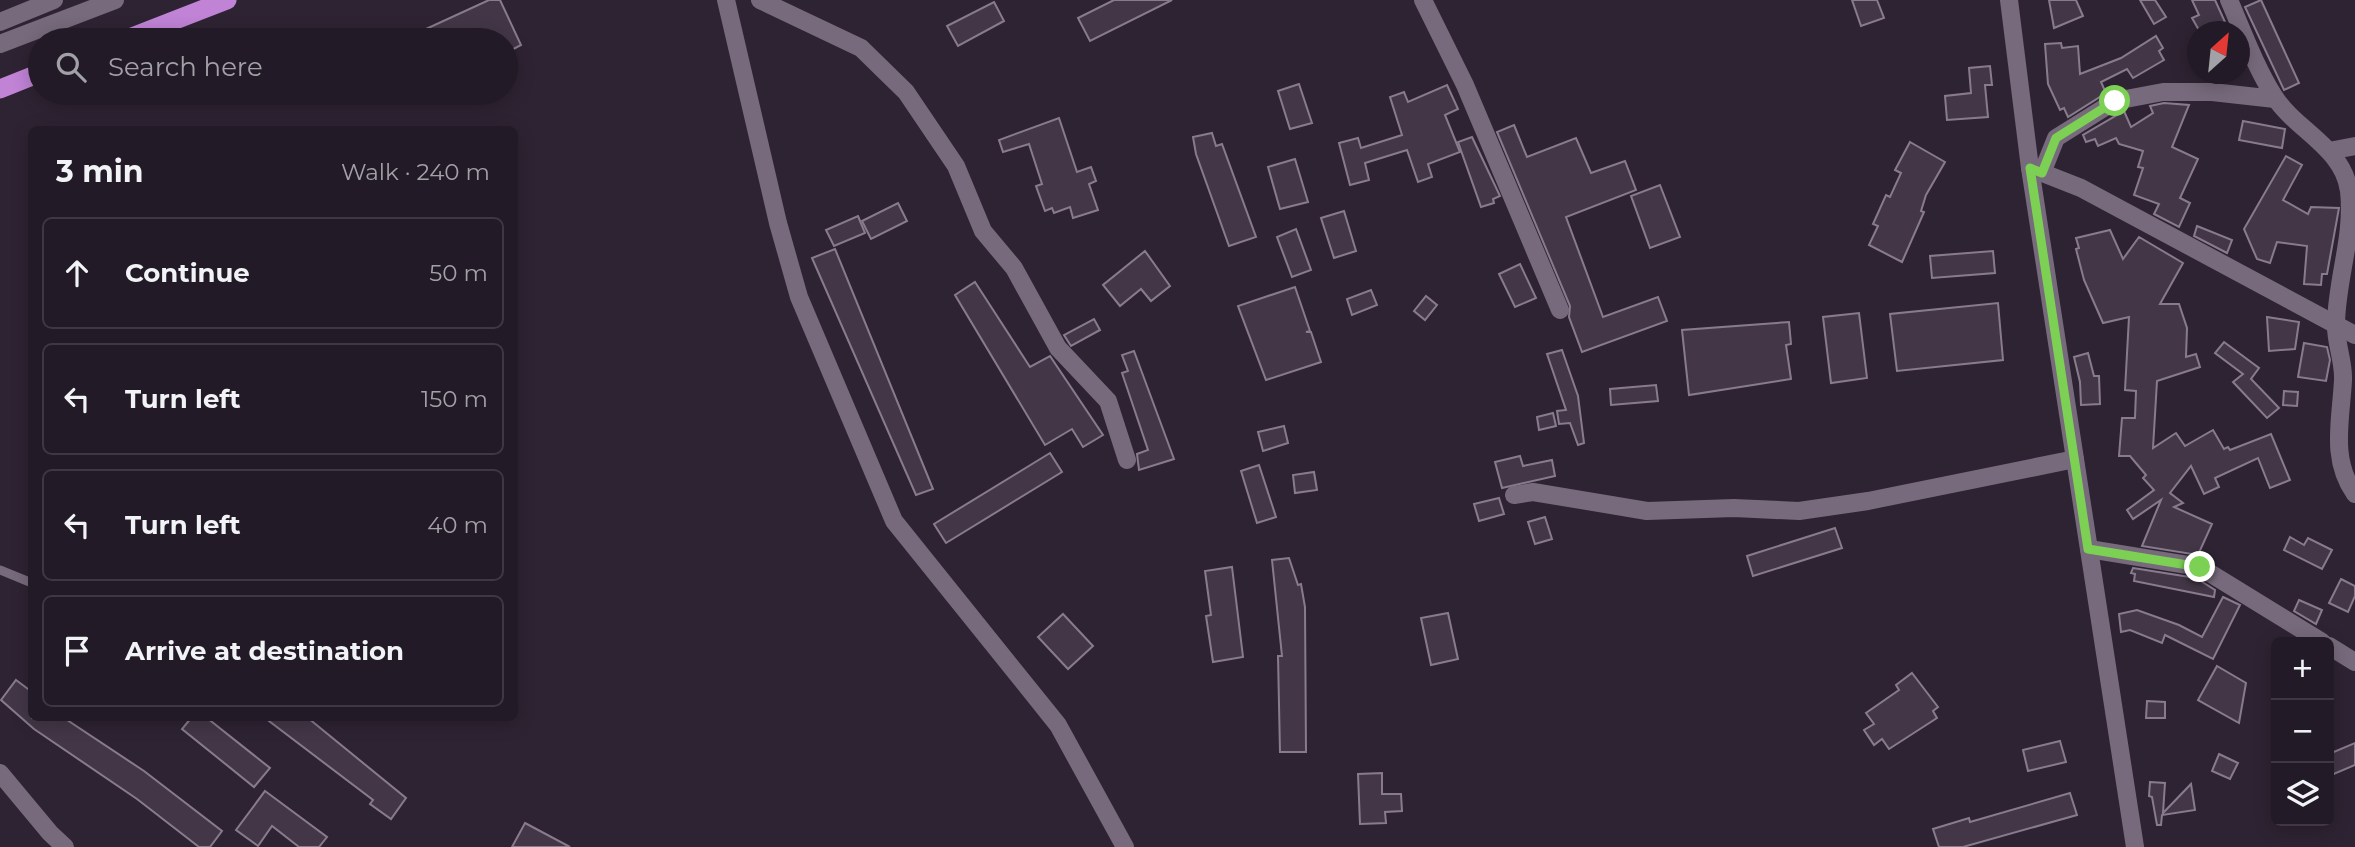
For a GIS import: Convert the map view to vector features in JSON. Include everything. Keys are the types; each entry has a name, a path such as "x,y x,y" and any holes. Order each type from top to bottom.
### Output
{"highway":[{"path":"155,28 227,0"},
{"path":"0,89 28,78"}],"street":[{"path":"0,22 54,0"},
{"path":"42,28 116,0"},
{"path":"726,0 778,223 799,297 894,521 1058,725 1125,847"},
{"path":"760,0 861,48 906,92 956,166 983,231 1014,268 1058,348 1108,401 1127,460"},
{"path":"1423,0 1465,85 1560,310"},
{"path":"2009,0 2036,170 2088,549 2135,847"},
{"path":"2229,0 2275,99 2329,151 2341,167 2348,188 2350,235 2336,325 2344,369 2338,421 2340,464 2355,494"},
{"path":"0,44 28,33"},
{"path":"2036,170 2056,138 2115,101 2176,92 2275,99"},
{"path":"2329,151 2355,146"},
{"path":"2036,170 2081,188 2355,335"},
{"path":"1514,495 1533,492 1647,511 1734,508 1799,511 1868,501 2075,459"},
{"path":"2088,549 2200,567 2314,637"},
{"path":"2334,649 2355,663"},
{"path":"0,773 50,834 65,847"}],"lane":[{"path":"0,569 28,581"}],"building":[{"path":"489,0 500,0 513,28 428,28"},
{"path":"1114,0 1172,0 1090,41 1078,18"},
{"path":"1852,0 1877,0 1884,18 1861,26"},
{"path":"2049,0 2076,0 2083,16 2054,28"},
{"path":"2140,0 2155,0 2166,17 2154,24"},
{"path":"2192,0 2215,0 2225,21 2194,21 2192,18 2199,15"},
{"path":"2261,0 2299,83 2284,90 2245,7"},
{"path":"994,2 1004,21 958,46 947,26"},
{"path":"2156,36 2163,48 2159,51 2164,60 2133,78 2127,69 2101,82 2106,93 2068,117 2064,108 2060,110 2048,84 2045,44 2061,43 2062,48 2078,46 2080,74 2121,58"},
{"path":"1990,66 1992,85 1985,85 1988,117 1947,120 1945,96 1971,93 1969,68"},
{"path":"1299,84 1312,123 1290,129 1278,91"},
{"path":"1447,85 1458,109 1445,115 1460,152 1428,164 1432,177 1418,182 1407,150 1365,163 1369,180 1350,185 1339,143 1358,138 1361,148 1402,135 1390,97 1404,92 1408,102"},
{"path":"2164,103 2189,105 2172,147 2198,159 2180,198 2190,203 2179,227 2154,214 2159,204 2134,195 2143,168 2138,167 2143,151 2119,144 2116,138 2098,146 2095,139 2086,142 2083,135 2124,111 2131,127 2153,113 2150,106"},
{"path":"1059,118 1077,172 1091,167 1096,181 1089,184 1098,210 1073,218 1070,207 1054,213 1052,208 1045,211 1036,186 1042,184 1029,144 1003,152 999,140"},
{"path":"2243,121 2285,129 2282,148 2239,140"},
{"path":"1514,125 1527,157 1576,138 1591,173 1625,161 1636,190 1566,217 1603,317 1658,297 1667,321 1582,352 1569,317 1570,306 1497,132"},
{"path":"1212,133 1216,146 1222,144 1256,237 1229,246 1196,154 1193,137"},
{"path":"1472,137 1500,196 1493,199 1494,203 1481,207 1458,142"},
{"path":"1910,142 1945,162 1926,195 1921,211 1924,212 1902,262 1869,245 1878,226 1873,224 1886,195 1890,197 1901,173 1895,170"},
{"path":"2286,156 2302,165 2283,200 2308,214 2311,207 2339,208 2327,274 2322,274 2321,285 2304,284 2307,246 2277,242 2270,263 2257,259 2244,229"},
{"path":"1295,159 1308,202 1280,209 1268,167"},
{"path":"1660,185 1680,237 1650,248 1631,196"},
{"path":"898,203 907,221 871,239 862,221"},
{"path":"1344,211 1356,251 1334,258 1321,218"},
{"path":"858,216 865,233 834,246 826,230"},
{"path":"2197,226 2232,240 2227,253 2194,236"},
{"path":"1296,229 1311,270 1292,277 1277,237"},
{"path":"2110,230 2123,259 2139,237 2183,263 2160,304 2179,304 2187,328 2186,357 2196,354 2200,367 2157,381 2153,448 2176,433 2185,446 2213,430 2224,449 2228,447 2230,450 2271,434 2290,480 2270,488 2258,458 2215,478 2219,487 2204,494 2191,466 2170,493 2183,503 2174,507 2212,524 2198,555 2142,546 2161,500 2133,519 2127,510 2154,490 2143,478 2146,475 2130,456 2119,456 2122,418 2135,418 2136,391 2125,390 2129,317 2103,323 2084,280 2076,249 2079,248 2076,238"},
{"path":"835,249 933,489 916,495 812,258"},
{"path":"1145,251 1170,286 1151,301 1141,289 1120,306 1103,285"},
{"path":"1993,251 1995,273 1932,278 1930,256"},
{"path":"1520,264 1536,298 1515,307 1499,274"},
{"path":"975,282 1030,367 1050,356 1103,435 1083,447 1072,429 1045,445 955,295"},
{"path":"1295,287 1310,331 1306,332 1311,332 1321,362 1266,380 1238,306"},
{"path":"1371,290 1377,305 1352,315 1347,299"},
{"path":"1426,296 1437,305 1425,320 1414,311"},
{"path":"1998,303 2003,360 1897,371 1890,314"},
{"path":"1859,313 1867,378 1831,383 1823,317"},
{"path":"2267,317 2299,322 2295,349 2269,351"},
{"path":"1094,319 1100,330 1071,346 1064,335"},
{"path":"1789,322 1791,344 1786,345 1791,379 1689,395 1682,330"},
{"path":"2224,342 2259,368 2251,379 2279,408 2267,418 2233,382 2243,374 2215,353"},
{"path":"2304,343 2327,347 2330,360 2326,381 2298,377"},
{"path":"1562,350 1578,396 1584,443 1578,445 1570,423 1559,424 1557,411 1566,410 1547,354"},
{"path":"1134,351 1174,459 1139,470 1137,454 1148,450 1122,373 1128,371 1122,355"},
{"path":"2088,353 2094,376 2099,376 2100,404 2081,405 2080,382 2074,357"},
{"path":"1656,385 1658,401 1611,405 1610,389"},
{"path":"2284,391 2298,392 2297,406 2283,405"},
{"path":"1553,413 1556,426 1539,430 1537,417"},
{"path":"1284,426 1288,443 1263,451 1258,432"},
{"path":"1050,453 1062,472 946,543 934,524"},
{"path":"1520,456 1523,466 1552,460 1555,476 1502,488 1495,462"},
{"path":"1259,465 1276,517 1257,523 1241,471"},
{"path":"1314,472 1317,490 1295,493 1293,475"},
{"path":"1499,498 1504,514 1479,521 1474,504"},
{"path":"1545,517 1552,539 1535,544 1528,522"},
{"path":"1835,528 1842,548 1753,576 1747,556"},
{"path":"2290,537 2304,545 2308,538 2332,550 2322,569 2284,550"},
{"path":"1289,558 1298,585 1301,584 1305,607 1306,752 1280,752 1278,656 1282,656 1272,560"},
{"path":"1232,567 1243,657 1213,662 1206,616 1211,615 1205,571"},
{"path":"2133,568 2196,578 2215,590 2214,597 2134,581 2135,574 2131,573"},
{"path":"2341,579 2355,586 2355,596 2348,612 2329,603"},
{"path":"2223,597 2240,605 2213,659 2165,635 2162,643 2130,630 2121,632 2119,614 2137,610 2179,625 2202,637"},
{"path":"2299,600 2322,610 2316,624 2294,611"},
{"path":"1448,613 1458,659 1431,665 1421,618"},
{"path":"1063,614 1093,646 1068,669 1038,637"},
{"path":"2217,666 2246,683 2239,723 2198,700"},
{"path":"1912,673 1938,707 1933,711 1937,718 1889,749 1882,739 1874,745 1864,730 1874,724 1866,713 1899,690 1896,685"},
{"path":"16,680 28,689 28,721 69,721 144,771 222,831 210,847 199,847 137,799 34,729 1,700"},
{"path":"2147,701 2165,702 2165,718 2146,718"},
{"path":"189,721 211,721 270,768 254,787 182,729"},
{"path":"269,721 312,721 406,798 391,819 370,804 373,800"},
{"path":"2060,741 2066,762 2028,771 2023,750"},
{"path":"2355,743 2355,765 2334,774 2334,752"},
{"path":"2219,754 2238,763 2230,779 2212,771"},
{"path":"1382,773 1382,794 1401,794 1402,811 1385,812 1386,823 1360,824 1358,774"},
{"path":"2150,782 2165,783 2163,813 2191,784 2195,810 2162,815 2161,825 2157,825 2152,797 2149,796"},
{"path":"265,791 327,837 319,847 299,847 272,826 258,846 236,830"},
{"path":"2070,793 2077,815 1963,847 1939,847 1933,829 1969,818 1970,822"},
{"path":"525,823 570,847 512,847"}],"route":[{"path":"2115,101 2056,138 2048,150 2042,173 2030,168 2088,549 2200,567"}]}
